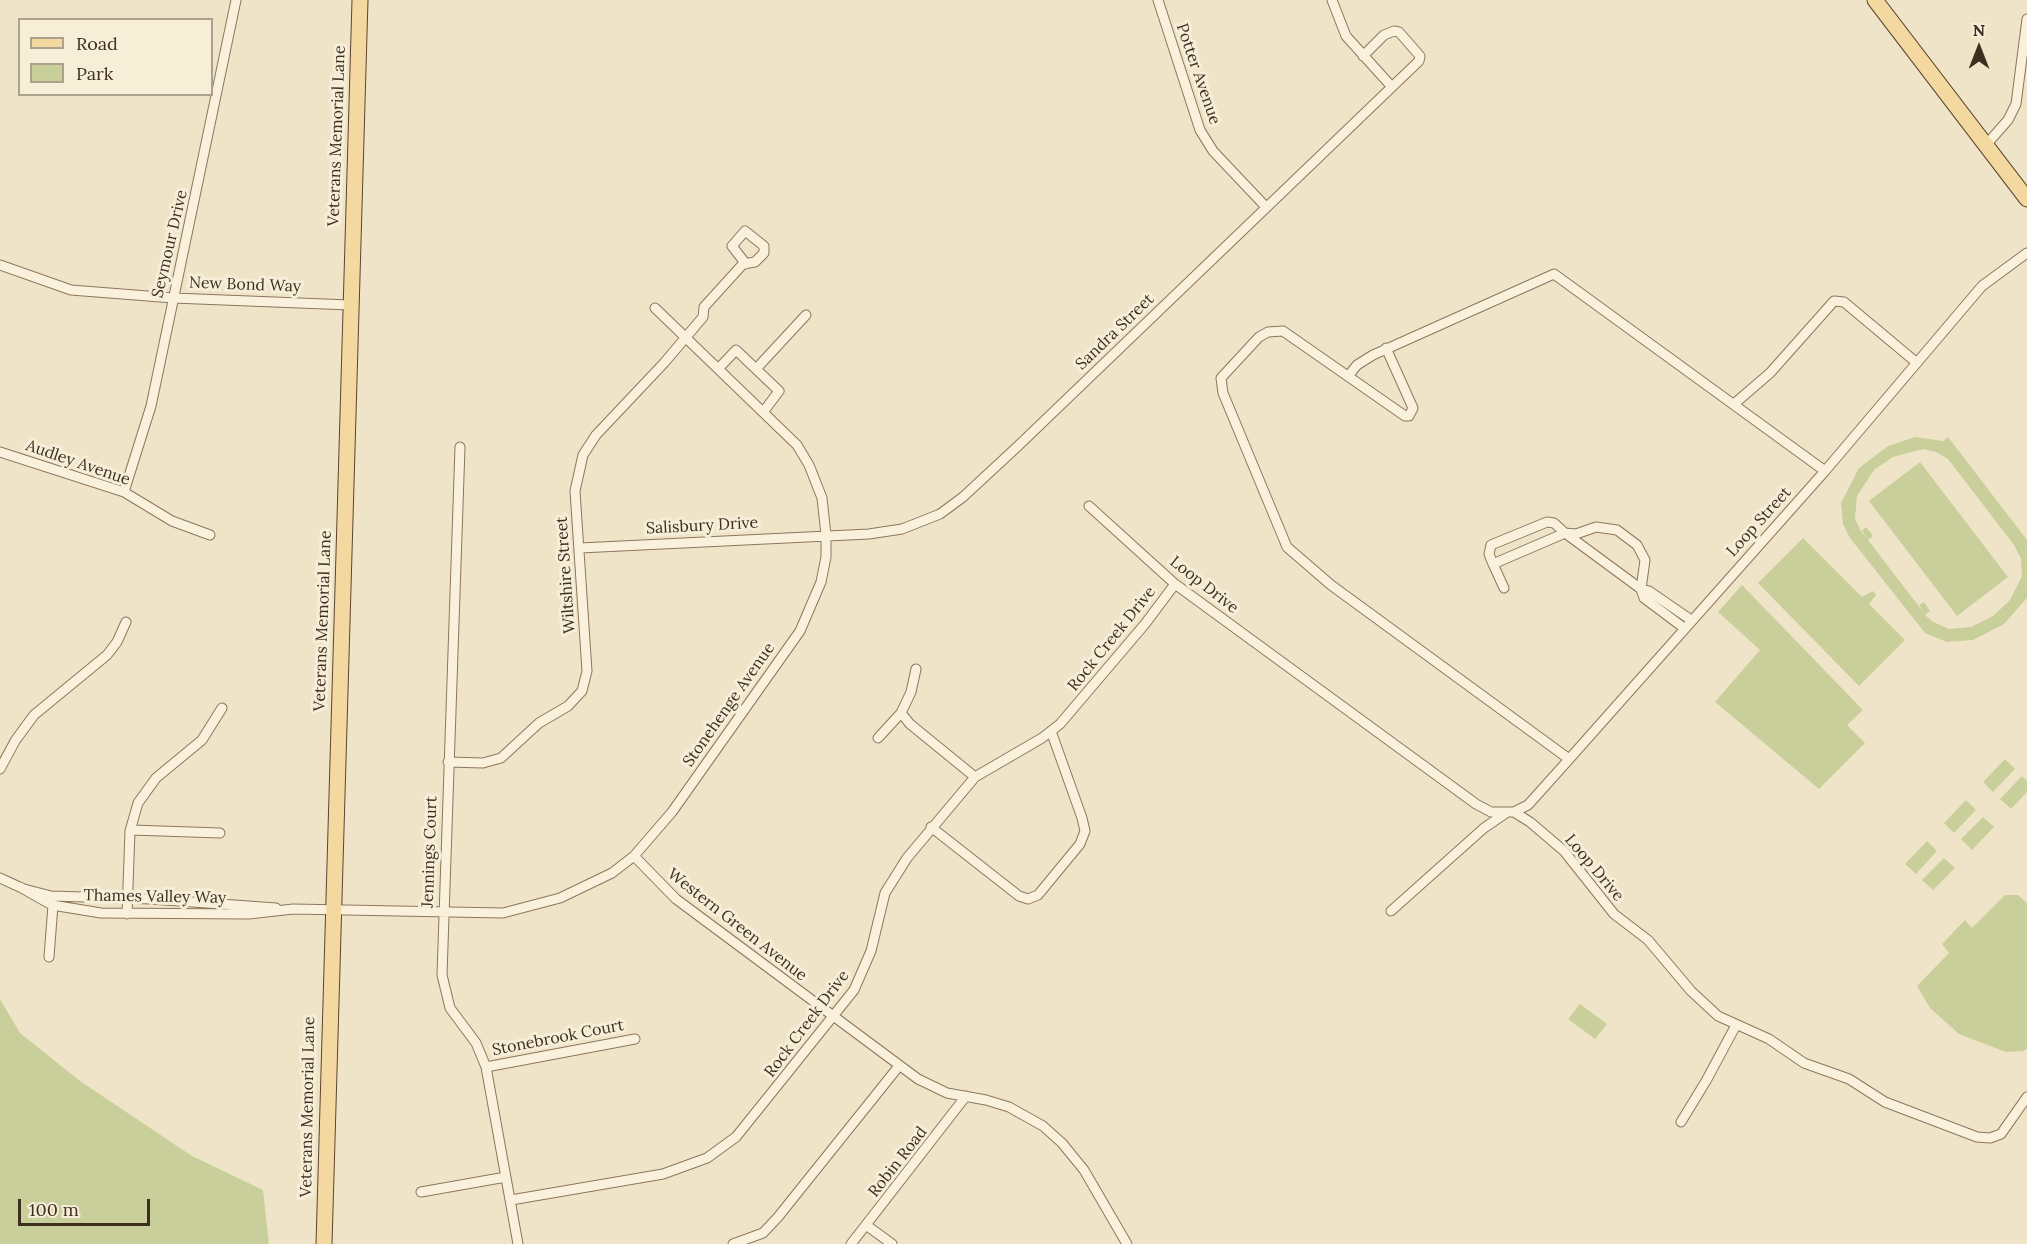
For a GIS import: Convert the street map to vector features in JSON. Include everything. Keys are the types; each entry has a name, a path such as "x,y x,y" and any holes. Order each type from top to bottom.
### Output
{"main road":[{"name":"Veterans Memorial Lane","path":"324,1244 360,0"},
{"path":"1875,0 2027,199"}],"street":[{"name":"Seymour Drive","path":"124,492 151,406 236,0"},
{"name":"Potter Avenue","path":"1158,0 1200,130 1213,151 1266,207"},
{"path":"1332,0 1346,36 1392,87"},
{"path":"1986,145 2014,110 2027,19"},
{"name":"Sandra Street","path":"826,535 869,534 902,529 927,520 952,506 1018,446 1419,61 1419,52 1400,32 1394,31 1384,35 1363,56"},
{"name":"Loop Street","path":"1391,911 1484,828 1528,805 1825,471 1982,286 2027,253"},
{"name":"Wiltshire Street","path":"448,762 483,763 501,758 539,723 567,706 582,692 587,671 576,491 583,455 600,430 703,317 704,307 746,264"},
{"name":"New Bond Way","path":"3,267 71,290 173,298 350,305"},
{"path":"0,278 3,267"},
{"path":"1349,375 1364,360 1386,348 1554,274 1825,471"},
{"path":"1734,404 1770,373 1834,301 1844,302 1917,363"},
{"name":"Stonehenge Avenue","path":"332,910 503,913 533,907 587,887 634,856 672,812 800,631 821,582 826,535 822,498 809,465 790,436 655,308"},
{"path":"756,369 806,315"},
{"path":"1386,348 1413,408 1409,416 1405,416 1291,334 1277,331 1259,337 1221,378 1223,393 1287,547 1331,585 1569,759"},
{"path":"719,368 736,350 756,369 779,391 764,411"},
{"name":"Jennings Court","path":"460,447 442,913 442,975 446,998 456,1018 476,1043 486,1068 519,1244"},
{"name":"Audley Avenue","path":"0,452 124,492 172,520 210,535"},
{"name":"Loop Drive","path":"1089,506 1175,584 1476,804 1491,812 1510,813 1530,822 1564,851 1614,914 1648,940 1698,998 1718,1016 1769,1040 1810,1066 1849,1079 1885,1102 1977,1137 1990,1138 2001,1134 2027,1097"},
{"path":"1504,588 1489,549 1497,541 1547,522 1554,523 1641,589 1650,591 1691,620"},
{"path":"1494,564 1565,533 1596,527 1617,530 1637,545 1645,560 1641,589 1644,598 1684,628"},
{"path":"1582,546 1581,537 1584,531"},
{"name":"Salisbury Drive","path":"580,548 826,535"},
{"name":"Rock Creek Drive","path":"511,1200 663,1174 707,1158 736,1137 834,1018 863,972 885,893 931,827 975,777 1051,732 1122,652 1175,584"},
{"path":"0,769 15,741 34,715 107,655 117,642 126,622"},
{"path":"878,738 901,713 912,692 916,669"},
{"path":"127,914 131,830 138,803 149,786 202,740 222,708"},
{"path":"901,713 910,724 975,777"},
{"path":"931,827 1019,896 1028,899 1038,895 1080,844 1085,831 1083,818 1051,732"},
{"path":"131,830 220,833"},
{"name":"Western Green Avenue","path":"634,856 667,892 899,1066 935,1089 994,1102 1023,1113 1062,1143 1092,1182 1128,1244"},
{"name":"Thames Valley Way","path":"0,878 53,905 91,912 261,914 293,909"},
{"name":"Thames Valley Way","path":"20,888 65,897 129,898 332,910"},
{"path":"49,957 53,905"},
{"path":"1681,1122 1716,1065 1736,1025"},
{"name":"Stonebrook Court","path":"486,1068 635,1039"},
{"path":"733,1244 763,1233 778,1217 899,1066"},
{"name":"Robin Road","path":"851,1244 966,1096"},
{"path":"421,1192 506,1178"},
{"path":"866,1225 892,1244"}],"green space":[{"path":"1915,437 1943,441 1948,437 2027,540 2027,598 2004,624 1973,640 1947,642 1925,633 1850,538 1843,524 1841,503 1859,468 1888,446","holes":["1923,449 1936,452 1948,459 2014,545 2021,559 2022,576 2010,600 1993,616 1971,627 1949,629 1933,622 1925,615 1930,611 1924,602 1919,605 1924,613 1868,540 1873,536 1866,527 1862,530 1866,538 1855,519 1857,496 1874,470 1893,457"]},
{"path":"1920,462 2008,577 1957,616 1869,501"},
{"path":"1803,538 1862,597 1873,591 1876,595 1869,604 1905,640 1859,686 1758,583"},
{"path":"1742,585 1863,710 1847,725 1865,743 1819,789 1715,702 1760,650 1718,612"},
{"path":"2005,759 2015,769 1993,792 1983,782"},
{"path":"2022,776 2027,781 2027,792 2011,809 2000,799"},
{"path":"1966,800 1976,810 1954,833 1944,823"},
{"path":"1983,817 1994,827 1972,850 1961,839"},
{"path":"1927,841 1937,851 1916,874 1905,864"},
{"path":"1944,858 1955,868 1933,890 1922,880"},
{"path":"2005,895 2018,895 2027,903 2027,1049 2023,1051 2006,1052 1959,1034 1930,1008 1917,986 1949,953 1942,944 1965,920 1972,928"},
{"path":"0,999 20,1033 80,1081 192,1156 263,1190 269,1244 0,1244"},
{"path":"1580,1004 1607,1024 1595,1039 1568,1019"}]}
